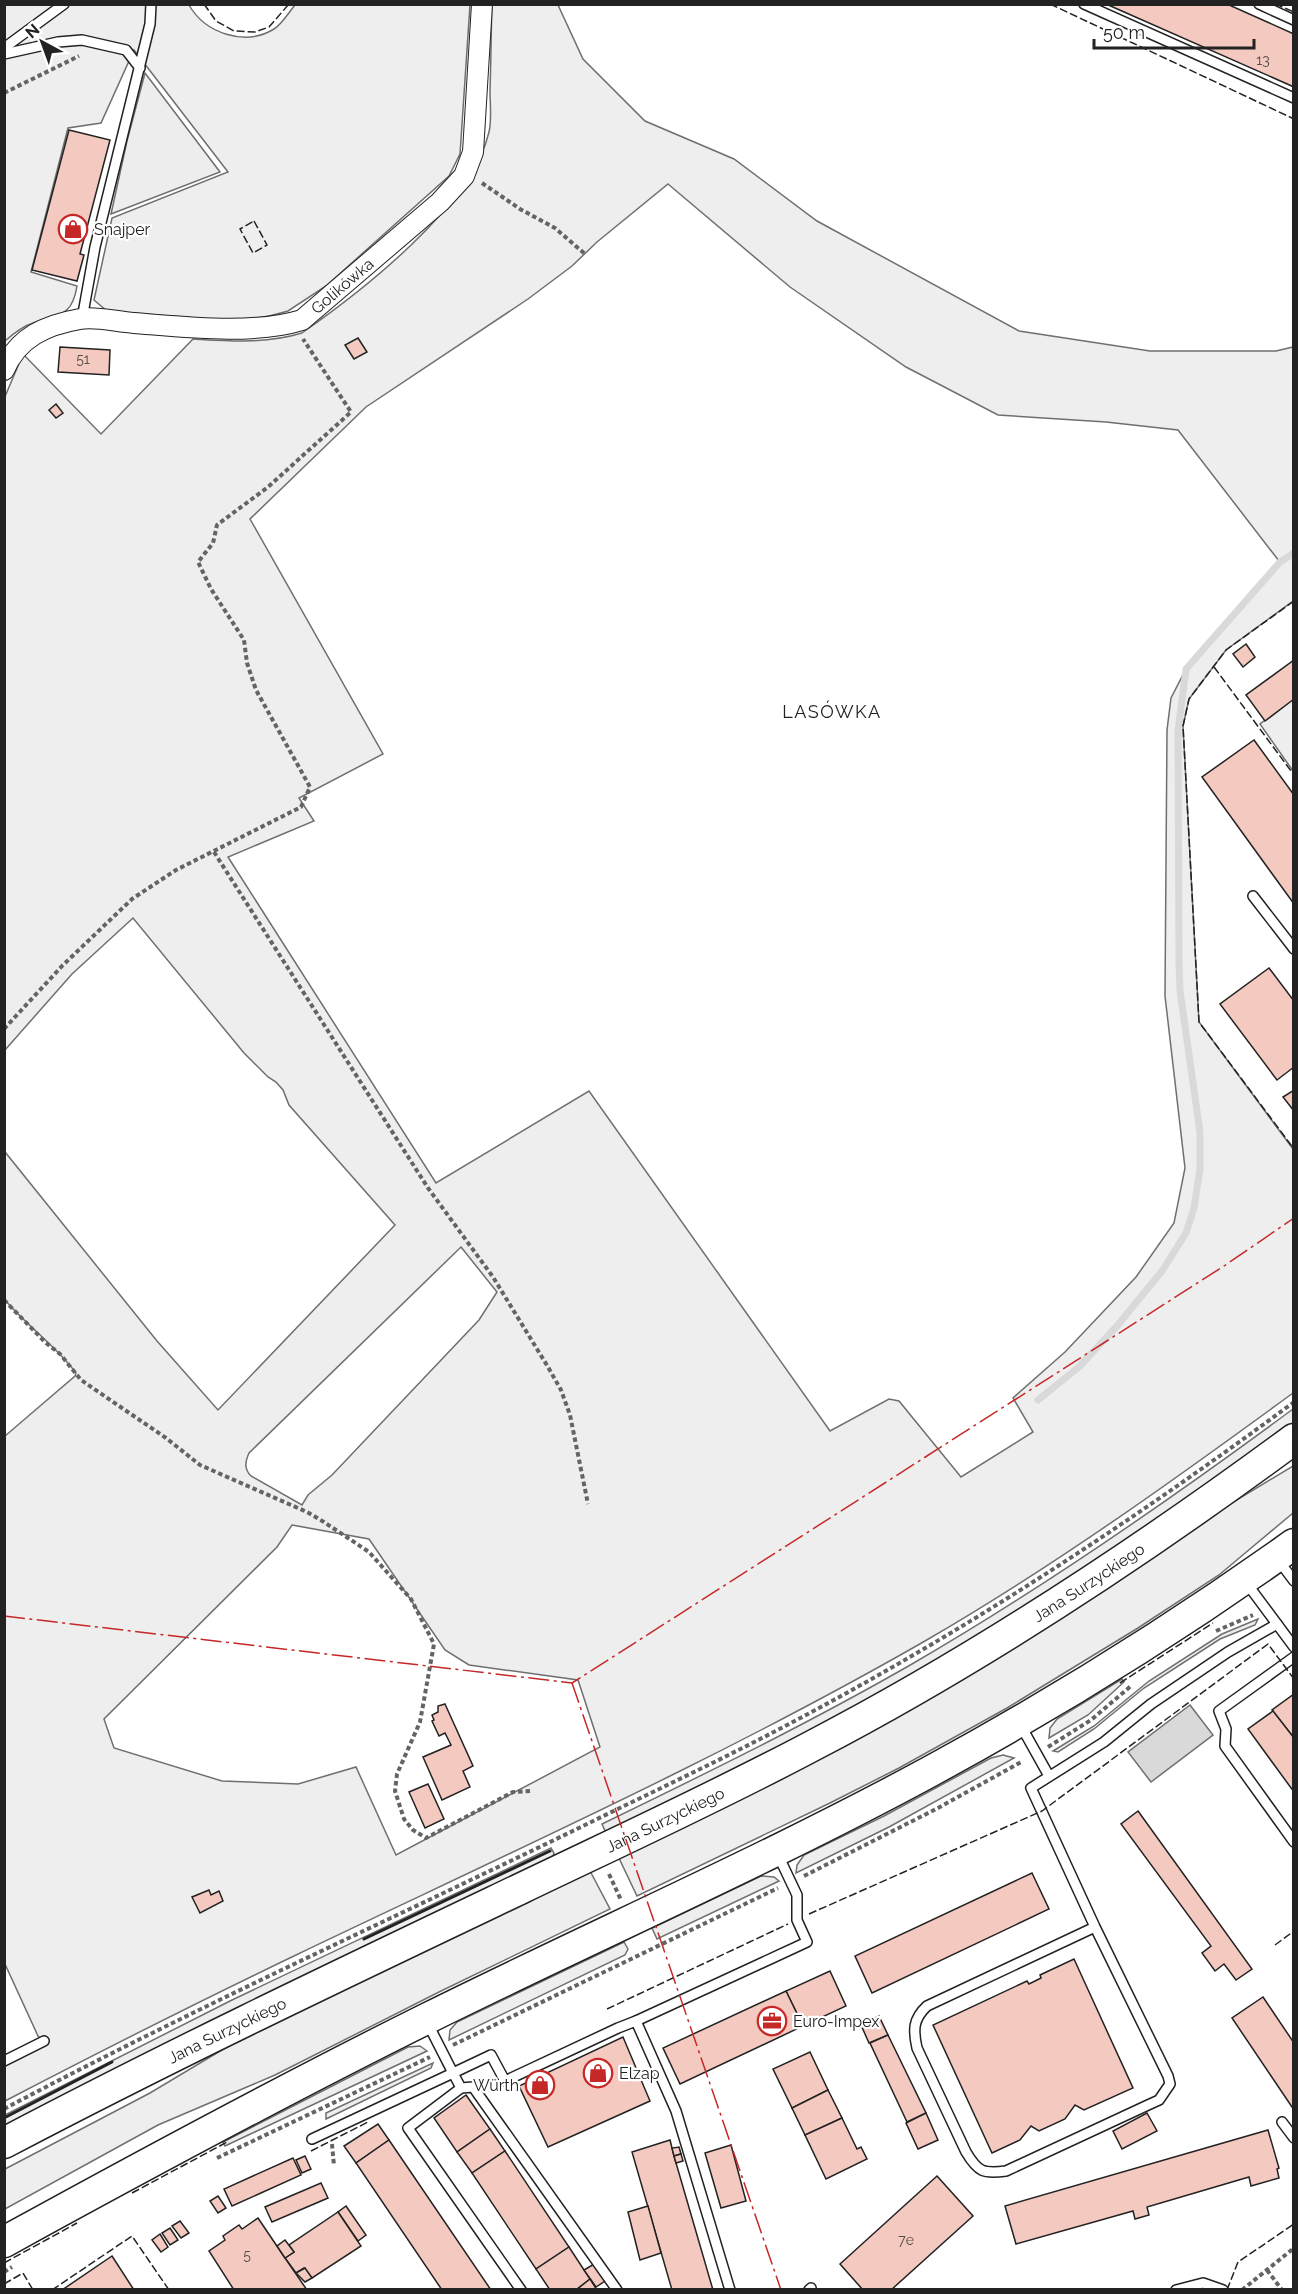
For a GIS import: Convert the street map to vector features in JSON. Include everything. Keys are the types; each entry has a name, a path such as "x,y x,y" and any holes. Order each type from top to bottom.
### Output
{"main road":[{"name":"Jana Surzyckiego","path":"4,2143 204,2040 609,1847 816,1745 944,1673 1056,1604 1178,1523 1293,1439"},
{"path":"4,2242 199,2136 425,2019 776,1850 896,1789 1018,1722 1132,1653 1285,1551"}],"street":[{"name":"Golikówka","path":"4,370 14,352 26,339 44,328 82,319 180,327 235,328 290,324 303,320 440,202 464,176 473,152 482,4"}],"lane":[{"path":"4,48 64,4"},
{"path":"82,319 95,247 150,24 151,4"},
{"path":"1084,4 1293,98"},
{"path":"1259,4 1293,20"},
{"path":"4,54 58,42 82,40 126,50 140,68"},
{"path":"1253,896 1293,949"},
{"path":"1285,1551 1293,1581"},
{"path":"1244,1580 1293,1647"},
{"path":"1095,1927 927,2006 919,2013 914,2034 917,2048 966,2152 980,2171 990,2173 1006,2171 1159,2100 1170,2084 1031,1788 1104,1742 1151,1704 1227,1652 1277,1624"},
{"path":"1293,1656 1219,1711 1226,1729 1225,1746 1293,1842"},
{"path":"1018,1722 1049,1776"},
{"path":"312,2139 491,2055 505,2080 807,1942 797,1920 796,1895 776,1850"},
{"path":"425,2019 460,2088"},
{"path":"636,2022 676,2111 730,2289"},
{"path":"4,2061 44,2041"},
{"path":"521,2289 408,2128 460,2088 473,2087 617,2289"},
{"path":"1282,2122 1293,2138"},
{"path":"1176,2289 1203,2283 1223,2289"}],"path":[{"path":"4,93 103,45"},
{"path":"464,176 488,186 520,209 555,228 585,254"},
{"path":"4,1029 62,966 132,900 176,870 301,807 310,787 256,690 247,663 244,640 211,589 198,562 213,543 217,525 268,487 351,412 302,338 303,320"},
{"path":"214,852 428,1188 493,1277 561,1390 570,1415 588,1504"},
{"path":"4,1300 60,1354 81,1380 166,1438 200,1465 307,1512 324,1522 369,1552 411,1599 434,1644 420,1722 397,1774 395,1791 404,1819 413,1830 426,1838 513,1792 530,1791"},
{"path":"4,2109 135,2041 700,1770 840,1697 1056,1568 1161,1497 1293,1402"},
{"path":"1213,1633 1254,1615"},
{"path":"1050,1745 1090,1720 1137,1682"},
{"path":"798,1879 901,1827 1020,1762"},
{"path":"608,1873 623,1904"},
{"path":"452,2046 783,1886"},
{"path":"208,2163 430,2056"},
{"path":"332,2139 334,2166"},
{"path":"1242,2289 1293,2248"},
{"path":"1267,2270 1282,2289"}],"shaded area":[{"path":"4,5 189,5 196,15 215,30 239,37 251,37 274,29 295,5 470,5 460,154 449,176 326,286 288,311 246,322 107,311 94,300 112,218 228,172 134,50 101,123 68,128 31,272 77,286 72,304 63,313 26,326 5,341"},
{"path":"492,5 558,5 583,59 645,121 734,159 817,221 1019,331 1150,351 1276,351 1293,347 1293,601 1226,650 1189,699 1183,726 1199,1022 1293,1149 1293,1393 1066,1553 973,1613 848,1684 692,1765 296,1955 5,2101 5,2066 47,2045 38,2036 5,1964 5,1436 76,1373 5,1300 5,1152 157,1341 218,1410 395,1225 289,1105 283,1090 276,1082 244,1053 133,918 72,974 5,1050 4,399 23,354 101,434 193,339 261,340 302,333 354,294 412,244 438,217 461,189 479,160 489,132 490,122","holes":["668,184 790,287 906,367 998,415 1106,422 1178,430 1279,561 1186,669 1171,698 1167,730 1165,996 1185,1168 1174,1223 1136,1277 1065,1352 1013,1398 1033,1432 961,1477 899,1401 889,1399 830,1431 589,1091 436,1183 228,857 314,821 299,798 383,754 250,519 366,407 528,299 572,266 597,242","461,1247 497,1292 479,1320 332,1475 308,1495 302,1505 251,1476 246,1465 249,1453","292,1525 369,1539 445,1650 469,1665 578,1680 600,1747 396,1855 356,1767 298,1784 222,1781 114,1748 104,1719 277,1547"]},
{"path":"145,73 220,172 111,214 127,141"},
{"path":"1293,699 1293,771 1260,724"},
{"path":"1293,1409 1293,1424 1127,1543 882,1695 607,1835 602,1824 836,1706 962,1635 1153,1509"},
{"path":"1293,1466 1293,1513 1219,1575 1138,1628 1007,1708 899,1768 637,1896 618,1856 1197,1524"},
{"path":"1258,1619 1255,1625 1220,1639 1144,1688 1094,1729 1058,1752 1053,1751 1094,1726 1149,1681 1222,1634"},
{"path":"1122,1679 1124,1682 1088,1715 1049,1738 1050,1728 1057,1719"},
{"path":"1190,1705 1213,1735 1151,1782 1128,1752"},
{"path":"1003,1755 1014,1758 889,1827 796,1873 797,1865 804,1855 884,1816 991,1758"},
{"path":"551,1848 554,1853 551,1862 5,2129 5,2115 232,2000"},
{"path":"589,1869 610,1909 275,2075 158,2125 5,2209 5,2169 150,2093 262,2026"},
{"path":"761,1876 774,1877 779,1881 657,1939 652,1928"},
{"path":"624,1942 628,1949 625,1955 449,2040 450,2030 457,2022"},
{"path":"420,2046 427,2051 225,2146 223,2142 408,2047"},
{"path":"433,2063 431,2068 326,2119 326,2113"}],"building":[{"path":"1106,4 1227,4 1294,34 1294,87"},
{"path":"69,130 110,140 80,254 84,255 77,281 32,270"},
{"path":"358,338 367,352 354,359 345,345"},
{"path":"60,347 110,350 109,375 58,372"},
{"path":"56,404 63,413 56,418 49,410"},
{"path":"1246,644 1255,657 1243,667 1233,654"},
{"path":"1294,660 1294,699 1265,721 1246,695"},
{"path":"1254,740 1294,795 1294,904 1202,777"},
{"path":"1269,968 1294,1001 1294,1067 1277,1080 1220,1004"},
{"path":"1294,1090 1294,1111 1283,1097"},
{"path":"1294,1694 1294,1738 1272,1710"},
{"path":"445,1704 473,1766 463,1771 470,1787 442,1800 423,1757 451,1745 445,1733 439,1736 432,1721 434,1720 432,1715 438,1712 438,1706"},
{"path":"1273,1711 1294,1738 1294,1792 1248,1729"},
{"path":"428,1784 444,1819 425,1828 409,1792"},
{"path":"1138,1811 1252,1969 1236,1980 1224,1964 1215,1971 1202,1953 1211,1946 1121,1824"},
{"path":"1032,1873 1049,1909 872,1993 855,1956"},
{"path":"209,1890 211,1895 219,1891 223,1901 200,1913 192,1897"},
{"path":"1074,1959 1133,2088 1084,2110 1075,2105 1065,2119 1039,2131 1031,2126 1020,2140 992,2153 933,2025 1027,1981 1029,1984 1041,1978 1040,1975"},
{"path":"830,1971 846,2006 803,2026 786,1991"},
{"path":"786,1991 803,2026 680,2084 663,2048"},
{"path":"1263,1997 1294,2043 1294,2110 1232,2018"},
{"path":"879,2016 888,2035 869,2043 861,2025"},
{"path":"888,2035 926,2113 907,2122 870,2043"},
{"path":"623,2037 650,2101 548,2147 519,2086"},
{"path":"810,2052 828,2090 792,2108 773,2069"},
{"path":"828,2090 842,2118 805,2135 792,2108"},
{"path":"466,2095 490,2129 457,2152 434,2118"},
{"path":"926,2113 938,2140 918,2149 906,2123"},
{"path":"1147,2113 1157,2131 1122,2149 1113,2131"},
{"path":"842,2118 857,2149 861,2147 867,2159 826,2179 805,2135"},
{"path":"378,2124 389,2140 356,2163 344,2146"},
{"path":"490,2129 505,2151 472,2173 457,2152"},
{"path":"1268,2130 1279,2168 1277,2169 1279,2178 1251,2186 1249,2177 1147,2207 1149,2215 1135,2219 1133,2211 1016,2244 1005,2206"},
{"path":"389,2140 491,2290 442,2290 356,2163"},
{"path":"670,2140 713,2290 672,2290 632,2152"},
{"path":"731,2145 746,2201 721,2208 705,2153"},
{"path":"679,2147 681,2154 674,2156 672,2148"},
{"path":"505,2151 569,2247 536,2269 472,2173"},
{"path":"681,2154 683,2161 676,2163 674,2156"},
{"path":"305,2156 311,2169 302,2173 296,2160"},
{"path":"293,2158 301,2175 232,2206 224,2189"},
{"path":"937,2176 973,2216 891,2290 863,2290 840,2264"},
{"path":"321,2183 328,2198 272,2222 265,2207"},
{"path":"218,2196 226,2208 218,2213 210,2201"},
{"path":"346,2206 366,2235 358,2241 338,2212"},
{"path":"648,2206 661,2253 640,2260 628,2212"},
{"path":"338,2212 361,2246 312,2278 304,2268 296,2273 285,2258 294,2252 289,2245"},
{"path":"258,2218 307,2290 234,2290 209,2251 225,2240 223,2236 239,2225 242,2229"},
{"path":"180,2221 189,2233 181,2238 172,2226"},
{"path":"170,2228 178,2240 170,2245 162,2233"},
{"path":"160,2234 168,2247 161,2252 152,2240"},
{"path":"285,2240 294,2252 285,2258 277,2246"},
{"path":"569,2247 590,2279 576,2290 550,2290 536,2269"},
{"path":"112,2256 134,2290 62,2290"},
{"path":"594,2264 605,2281 596,2287 584,2270"},
{"path":"305,2268 312,2278 305,2282 296,2273"},
{"path":"590,2279 597,2290 576,2290"}],"waterway":[{"path":"1038,1400 1079,1367 1117,1326 1162,1271 1186,1233 1194,1208 1200,1169 1200,1132 1180,991 1179,962 1178,731 1186,669 1280,562 1294,553"}],"fence":[{"path":"204,4 216,21 234,31 255,32 269,27 289,4"},
{"path":"1050,4 1294,119"},
{"path":"1275,4 1294,12"},
{"path":"254,221 267,245 253,253 240,229 254,221"},
{"path":"1294,601 1226,650 1189,699 1183,726 1199,1022 1294,1149"},
{"path":"1214,667 1294,775"},
{"path":"1120,1683 1213,1623"},
{"path":"809,1914 1042,1811 1268,1644 1294,1679"},
{"path":"607,2009 788,1924"},
{"path":"1275,1945 1294,1931"},
{"path":"311,2151 368,2122"},
{"path":"132,2193 229,2141"},
{"path":"4,2263 77,2223"},
{"path":"1227,2290 1238,2262 1294,2224"},
{"path":"52,2290 132,2236 169,2290"},
{"path":"4,2284 23,2273 33,2290"}],"wall":[{"path":"364,1939 550,1851"},
{"path":"4,2118 112,2062"}],"power":[{"path":"4,1616 572,1683 1224,1266 1294,1218"},
{"path":"572,1683 781,2290"}],"place":[{"name":"Snajper","path":"73,229"},
{"name":"Euro-Impex","path":"772,2021"},
{"name":"Elzap","path":"598,2073"},
{"name":"Würth","path":"540,2085"}],"district":[{"name":"LASÓWKA","path":"832,711"}]}
